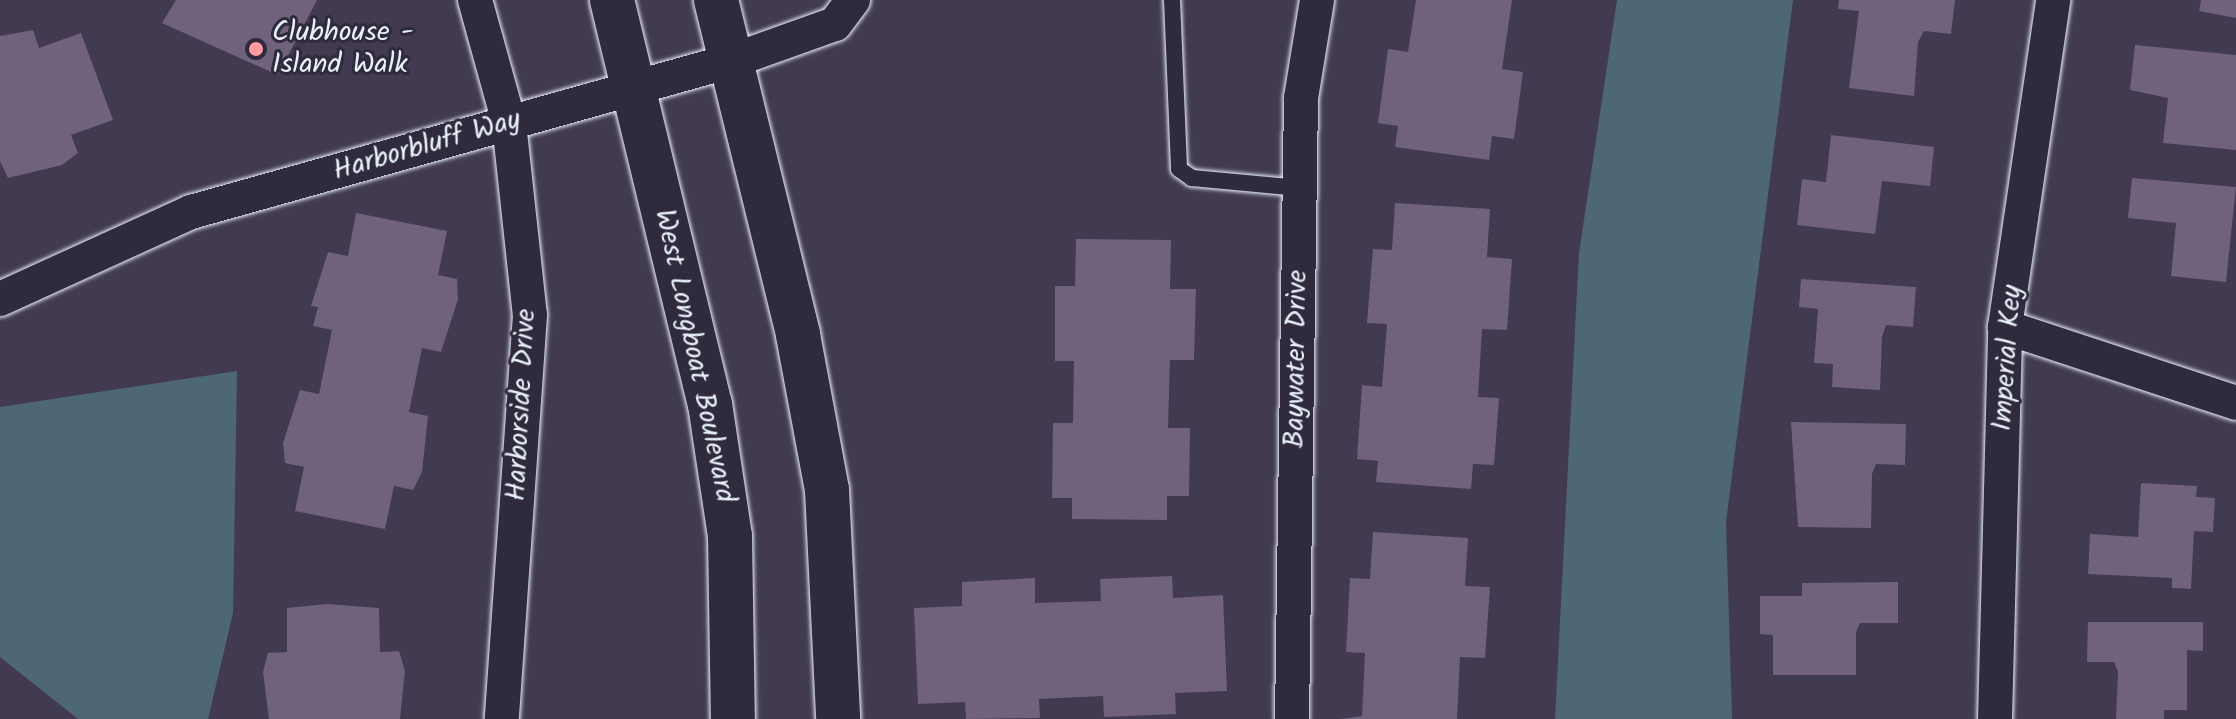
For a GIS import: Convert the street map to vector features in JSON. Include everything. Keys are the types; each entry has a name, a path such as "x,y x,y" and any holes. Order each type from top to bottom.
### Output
{"street":[{"name":"Harborside Drive","path":"475,0 509,123 530,315 502,719"},
{"name":"West Longboat Boulevard","path":"612,0 638,87 710,404 730,536 733,719"},
{"path":"716,0 734,60 827,490 838,719"},
{"name":"Harborbluff Way","path":"0,299 191,212 734,60 835,24 853,0"},
{"name":"Baywater Drive","path":"1292,719 1301,98 1317,0"},
{"name":"Imperial Key","path":"1995,719 2005,327 2053,0"},
{"path":"2005,327 2236,403"}],"lane":[{"path":"1172,0 1179,169 1192,178 1300,188"}],"water":[{"path":"1617,0 1793,0 1726,522 1732,719 1555,719 1579,253"},
{"path":"237,371 233,613 208,719 78,719 0,657 0,407"}],"building":[{"name":"Clubhouse - Island Walk","path":"176,0 317,0 278,75 162,23"},
{"path":"1416,0 1512,0 1502,69 1523,72 1514,139 1492,136 1489,160 1395,147 1398,126 1378,123 1388,49 1408,52"},
{"path":"1839,0 1955,0 1951,34 1924,31 1918,42 1914,96 1849,88 1859,11 1838,9"},
{"path":"2201,0 2236,0 2236,18 2199,11"},
{"path":"33,30 39,48 81,33 113,120 71,135 78,153 62,165 8,178 0,161 0,36"},
{"path":"2135,45 2236,55 2236,150 2163,143 2168,98 2130,90"},
{"path":"1831,135 1934,147 1930,186 1882,181 1875,234 1797,225 1802,179 1826,182"},
{"path":"2132,178 2236,187 2226,282 2171,276 2176,223 2128,218"},
{"path":"1395,203 1490,209 1487,257 1512,259 1507,330 1482,329 1478,397 1499,398 1494,465 1473,464 1471,489 1376,482 1378,461 1357,459 1362,385 1382,387 1387,324 1367,323 1373,249 1392,250"},
{"path":"356,213 447,231 438,275 457,279 458,299 441,352 422,348 409,412 428,416 422,472 413,490 394,486 385,529 295,511 304,467 285,463 283,443 300,390 319,394 332,330 313,326 318,307 311,306 328,252 348,256"},
{"path":"1076,239 1171,240 1170,289 1196,289 1194,360 1170,360 1168,428 1190,428 1189,496 1167,496 1167,520 1072,519 1072,498 1052,498 1053,423 1073,423 1074,361 1055,361 1055,286 1075,286"},
{"path":"1801,279 1916,287 1913,327 1886,325 1882,337 1880,390 1832,387 1833,364 1814,363 1818,309 1799,307"},
{"path":"1791,422 1906,424 1905,465 1876,464 1872,474 1871,528 1798,527"},
{"path":"2141,483 2197,486 2196,497 2215,498 2213,532 2194,531 2191,589 2172,588 2172,578 2088,574 2090,534 2138,537"},
{"path":"1373,532 1468,538 1465,586 1490,587 1485,658 1460,657 1457,719 1341,719 1362,716 1365,653 1346,652 1350,578 1370,579"},
{"path":"1172,576 1173,598 1223,595 1227,691 1175,693 1176,714 1104,717 1103,696 1039,699 1040,718 966,719 965,702 918,704 914,608 962,606 962,582 1035,578 1035,603 1101,601 1100,579"},
{"path":"1898,582 1898,623 1860,623 1856,632 1856,675 1773,675 1773,635 1760,634 1760,596 1802,596 1802,583"},
{"path":"327,604 379,608 380,652 399,651 405,671 400,719 269,719 263,672 268,653 287,652 287,608"},
{"path":"2088,622 2203,622 2203,651 2187,650 2187,710 2164,710 2164,719 2116,719 2118,672 2114,662 2087,662"}],"place":[{"name":"Clubhouse - Island Walk","path":"256,49"}]}
